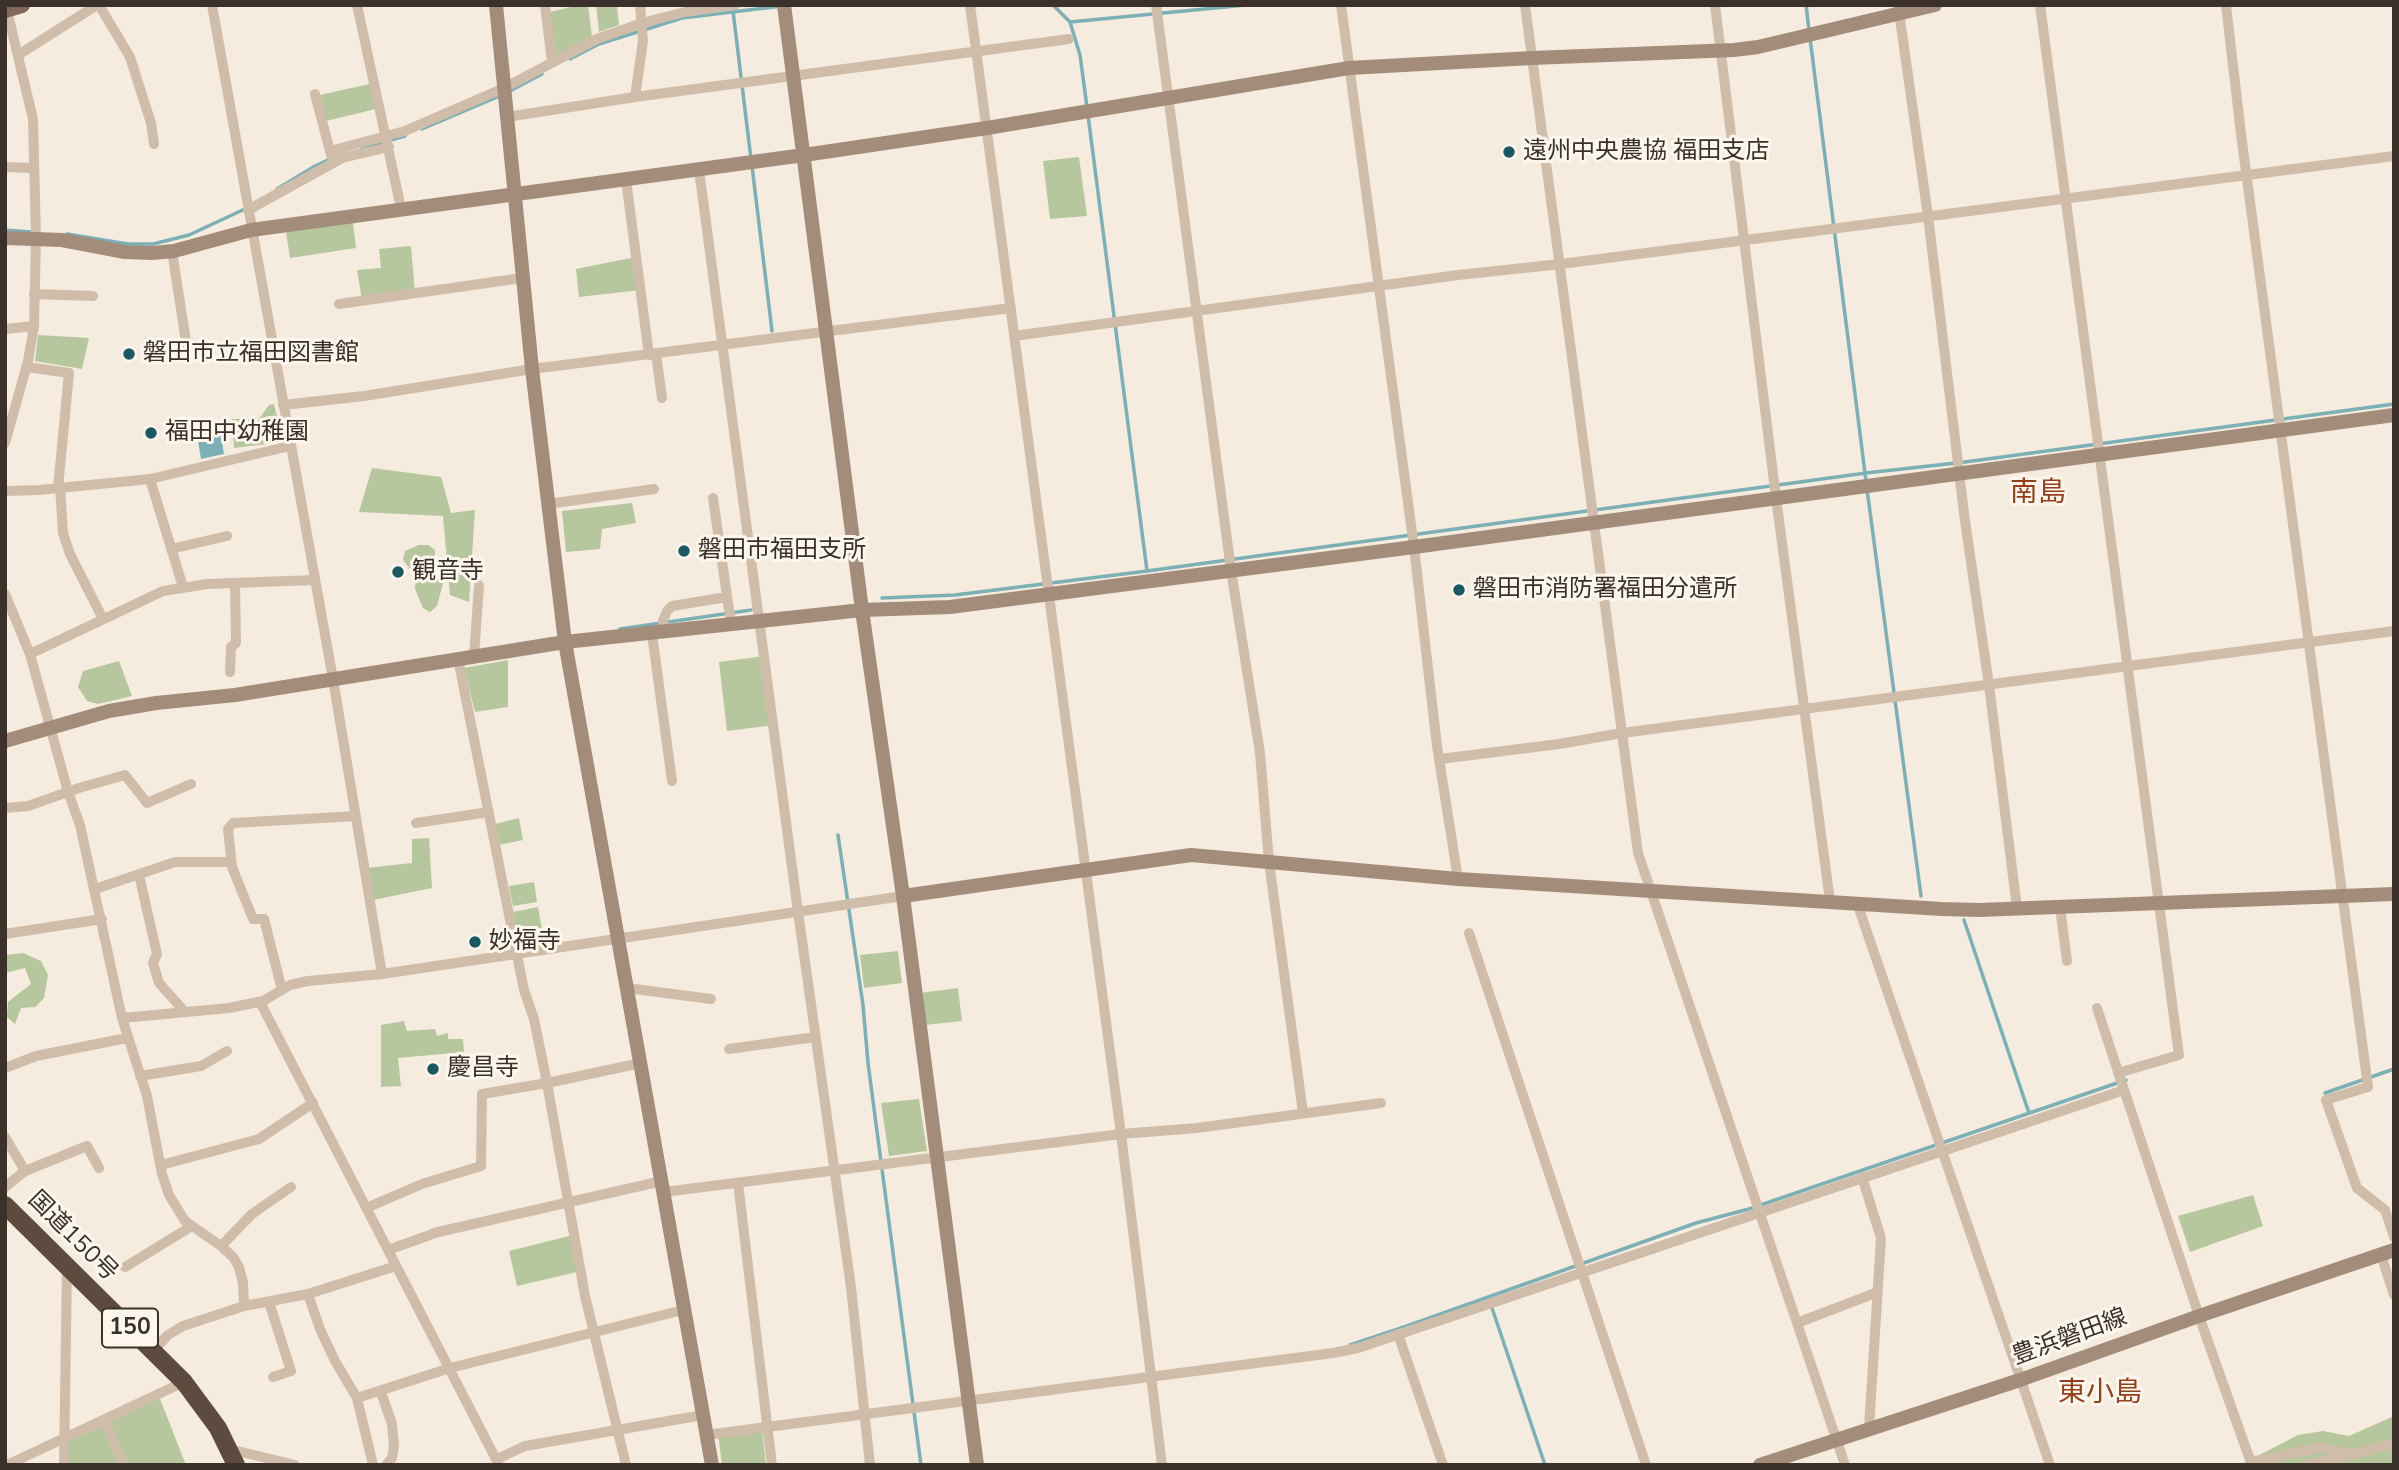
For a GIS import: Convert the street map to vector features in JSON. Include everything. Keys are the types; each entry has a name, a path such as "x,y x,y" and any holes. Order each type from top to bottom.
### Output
{"highway":[{"name":"国道150号","path":"5,1205 184,1382 212,1419 233,1457"}],"street":[{"path":"18,55 98,5 130,57 151,123 154,144"},
{"path":"212,5 333,679 382,974"},
{"path":"357,5 401,208"},
{"path":"496,5 522,278 565,642 712,1465"},
{"path":"545,5 552,62"},
{"path":"635,97 643,41 639,5"},
{"path":"248,210 333,163 388,142 405,131 504,88 597,39 685,12 735,5"},
{"path":"784,5 862,610 904,896 977,1465"},
{"path":"970,5 1121,1134 1162,1465"},
{"path":"1156,5 1231,570 1260,753 1269,862 1303,1113"},
{"path":"1341,5 1458,879"},
{"path":"1525,5 1638,853 1845,1465"},
{"path":"1715,5 1776,498 1830,901"},
{"path":"5,238 62,240 125,252 172,251 251,230 987,128 1349,68 1758,47 1899,10 1935,5"},
{"path":"706,1435 1358,1348 1942,1151 2121,1081 2179,1055 2040,5"},
{"path":"2226,5 2368,1087 2326,1100 2357,1188 2385,1210 2394,1237"},
{"path":"5,443 27,367 34,326 36,238 33,119 10,7"},
{"path":"1899,10 2017,908"},
{"path":"507,117 635,97 1069,39"},
{"path":"315,94 333,163"},
{"path":"330,151 388,142"},
{"path":"1014,336 1458,275 2394,156"},
{"path":"5,167 34,168"},
{"path":"699,170 851,1287 870,1465"},
{"path":"626,180 652,355 662,398"},
{"path":"172,251 187,348"},
{"path":"339,304 522,278"},
{"path":"34,294 93,296"},
{"path":"283,405 364,396 532,369 1011,308"},
{"path":"5,329 34,326"},
{"path":"27,367 69,373 59,488 63,533 70,554 103,619"},
{"path":"5,741 49,726 132,707 235,695 458,659 474,650 565,642 730,617 760,621 862,610 950,607 2394,415"},
{"path":"5,491 150,479 290,446"},
{"path":"150,479 183,587"},
{"path":"548,504 654,489"},
{"path":"713,498 730,617"},
{"path":"171,549 227,536"},
{"path":"30,654 163,590 235,583 315,580"},
{"path":"230,672 231,647 236,643 235,583"},
{"path":"474,650 480,585"},
{"path":"5,594 8,610 30,654 68,792 80,825 122,1018 147,1096 169,1195 185,1221 233,1256 243,1283 244,1306"},
{"path":"672,781 660,629 667,611 672,606 727,597"},
{"path":"1440,760 1622,733 2394,631"},
{"path":"458,659 516,954 534,1019 547,1083 567,1201 594,1332 626,1465"},
{"path":"5,808 28,806 125,775 147,803 191,785"},
{"path":"415,823 488,813"},
{"path":"282,990 264,919 253,919 231,862 228,829 233,823 356,816"},
{"path":"122,1018 229,1008 260,1002 290,985 308,981 382,974 1191,855 1458,879 1942,909 2394,894"},
{"path":"95,889 175,862 231,862"},
{"path":"139,875 157,954 153,963 159,983 185,1012"},
{"path":"1857,903 2050,1465"},
{"path":"2060,907 2067,961"},
{"path":"5,934 102,919"},
{"path":"1468,933 1646,1465"},
{"path":"627,988 711,999"},
{"path":"260,1002 498,1462 525,1446 703,1415"},
{"path":"2097,1008 2199,1316 2250,1460 2257,1461 2320,1447 2352,1455"},
{"path":"729,1049 815,1037"},
{"path":"5,1068 36,1056 127,1038"},
{"path":"140,1076 201,1066 227,1051"},
{"path":"366,1208 422,1184 481,1166 482,1094 641,1063"},
{"path":"161,1165 259,1139 313,1103"},
{"path":"388,1250 438,1232 567,1201 663,1187 738,1183 1121,1134 1197,1128 1381,1103"},
{"path":"5,1137 25,1171"},
{"path":"5,1187 25,1171 87,1146 99,1168"},
{"path":"1863,1177 1881,1238 1869,1428"},
{"path":"738,1183 772,1465"},
{"path":"221,1246 252,1214 291,1187"},
{"path":"125,1267 192,1226"},
{"path":"2387,1252 2394,1295"},
{"name":"豊浜磐田線","path":"1760,1465 1836,1438 2020,1381 2387,1252"},
{"path":"64,1465 67,1266"},
{"path":"153,1351 168,1335 183,1326 244,1306 308,1294 396,1266"},
{"path":"1797,1322 1878,1292"},
{"path":"308,1294 320,1329 357,1398 373,1465"},
{"path":"269,1301 291,1371 273,1377"},
{"path":"357,1398 450,1368 683,1310"},
{"path":"1398,1334 1443,1465"},
{"path":"7,1465 184,1382"},
{"path":"381,1392 392,1424 394,1446 392,1458 386,1465"},
{"path":"104,1419 124,1465"},
{"path":"2305,1465 2394,1443"},
{"path":"64,1451 70,1465"},
{"path":"233,1457 295,1465"}],"green space":[{"path":"588,5 592,37 552,62 546,13"},
{"path":"596,5 617,5 619,25 599,32"},
{"path":"374,83 380,108 326,121 320,95"},
{"path":"1079,157 1087,216 1050,219 1043,161"},
{"path":"352,216 356,248 290,258 285,225"},
{"path":"411,246 415,293 362,300 357,270 381,268 379,249"},
{"path":"636,257 640,290 579,297 576,269"},
{"path":"38,335 89,338 82,369 35,361"},
{"path":"274,404 277,417 275,443 234,448 232,419 249,419 256,423 269,405"},
{"path":"372,468 441,477 451,513 475,510 469,602 450,595 443,516 359,512"},
{"path":"632,503 636,523 602,529 600,549 566,552 562,511"},
{"path":"419,545 428,545 435,550 434,572 443,583 437,606 430,612 423,608 415,589 416,576 403,560 405,551"},
{"path":"765,656 774,725 727,731 719,662"},
{"path":"508,660 508,707 475,712 464,668"},
{"path":"119,661 132,696 98,704 87,701 78,687 83,671"},
{"path":"519,818 523,840 499,845 495,824"},
{"path":"429,838 432,888 373,900 367,868 412,863 412,839"},
{"path":"534,882 537,902 513,906 509,886"},
{"path":"538,907 545,946 519,950 513,912"},
{"path":"898,951 902,983 864,988 860,955"},
{"path":"23,953 41,961 48,975 44,998 35,1007 21,1008 15,1024 7,1017 8,1002 31,984 25,968 5,973 5,955"},
{"path":"958,988 962,1021 924,1025 920,993"},
{"path":"404,1021 407,1031 435,1029 437,1036 448,1033 448,1039 463,1039 464,1052 398,1058 401,1086 381,1087 381,1025"},
{"path":"919,1099 927,1151 889,1156 881,1103"},
{"path":"2253,1195 2263,1226 2190,1252 2178,1216"},
{"path":"573,1235 581,1271 517,1286 509,1251"},
{"path":"158,1394 186,1465 70,1465 64,1451 64,1438"},
{"path":"2394,1416 2394,1464 2391,1465 2240,1465 2298,1435 2323,1431 2349,1436"},
{"path":"762,1428 766,1465 722,1465 718,1434"}],"water":[{"path":"219,424 224,454 201,459 196,428"}],"waterway":[{"path":"1053,5 1070,22 1080,55 1087,107"},
{"path":"1070,22 1246,5"},
{"path":"1806,5 1809,30"},
{"path":"570,59 599,44 682,18 782,6"},
{"path":"733,11 751,159"},
{"path":"1810,38 1866,481"},
{"path":"508,92 542,74"},
{"path":"422,129 502,95"},
{"path":"1088,115 1147,571"},
{"path":"362,148 405,136"},
{"path":"277,189 341,154"},
{"path":"752,166 772,331"},
{"path":"67,234 128,244 153,244 189,235 247,208"},
{"path":"5,230 31,232"},
{"path":"882,598 955,595 1147,571 2394,404"},
{"path":"1867,489 1921,896"},
{"path":"620,629 751,610"},
{"path":"838,835 863,1005 868,1063 921,1465"},
{"path":"1964,920 2029,1113"},
{"path":"2325,1093 2394,1069"},
{"path":"1350,1345 1696,1223 1749,1209 2126,1080"},
{"path":"1491,1305 1545,1465"}],"place":[{"name":"遠州中央農協 福田支店","path":"1509,152"},
{"name":"磐田市立福田図書館","path":"129,354"},
{"name":"福田中幼稚園","path":"151,433"},
{"name":"磐田市福田支所","path":"684,551"},
{"name":"観音寺","path":"398,572"},
{"name":"磐田市消防署福田分遣所","path":"1459,590"},
{"name":"妙福寺","path":"475,942"},
{"name":"慶昌寺","path":"433,1069"}],"district":[{"name":"南島","path":"2038,494"},
{"name":"東小島","path":"2100,1394"}]}
